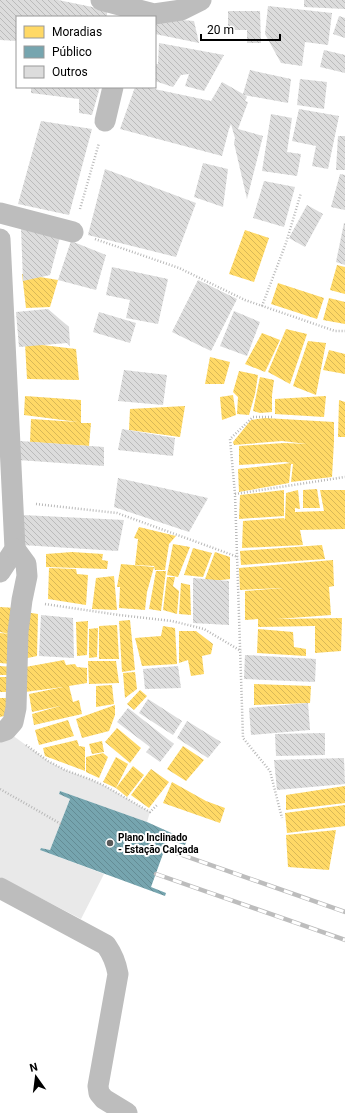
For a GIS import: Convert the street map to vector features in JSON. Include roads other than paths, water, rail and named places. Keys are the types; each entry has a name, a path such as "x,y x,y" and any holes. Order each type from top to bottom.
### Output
{"street":[{"path":"110,7 154,14 181,10 201,0"},
{"path":"105,122 113,88"},
{"path":"0,213 73,232"},
{"path":"0,239 15,549 26,564 27,576 22,600 17,659 16,708 13,722 3,731"},
{"path":"0,572 15,549"},
{"path":"0,888 106,945 112,953 116,962 118,974 98,1086 99,1093 104,1099 127,1113"}],"railway":[{"path":"165,849 345,912"},
{"path":"156,874 345,940"}],"place":[{"name":"Plano Inclinado - Estação Calçada","path":"110,843"}]}
